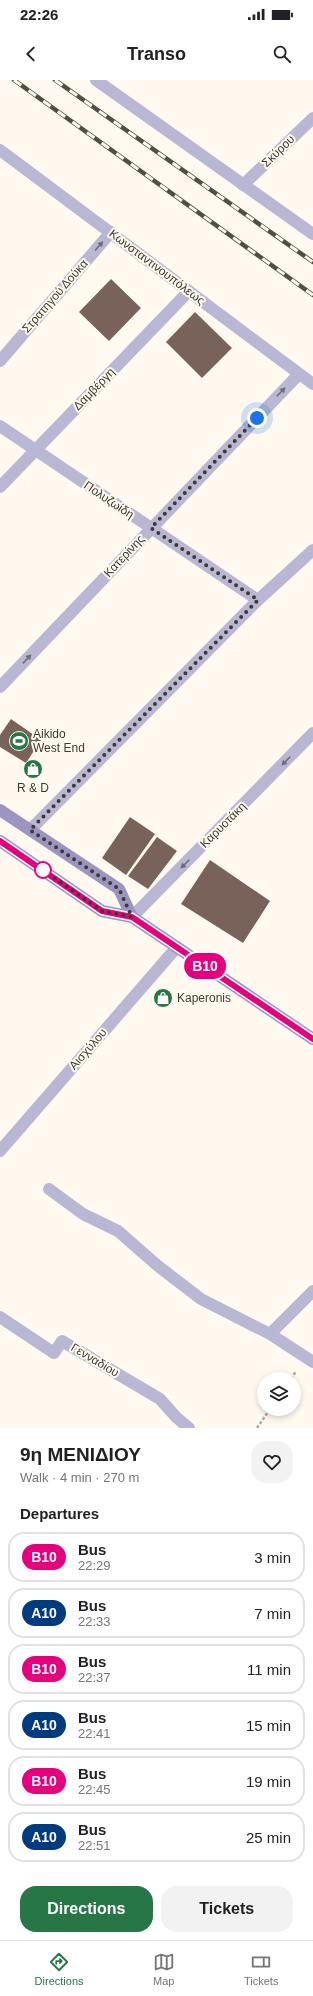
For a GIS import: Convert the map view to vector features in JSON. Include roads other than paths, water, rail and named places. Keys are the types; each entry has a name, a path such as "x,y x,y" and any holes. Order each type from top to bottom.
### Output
{"main road":[{"path":"0,810 119,889 132,917"},
{"path":"0,841 102,911 132,917 313,1039"}],"street":[{"path":"96,80 313,234"},
{"name":"Σκύρου","path":"243,185 313,118"},
{"name":"Κωνσταντινουπόλεως","path":"0,150 313,384"},
{"name":"Στρατηγού Δούκα","path":"0,361 111,232"},
{"name":"Δαμβέργη","path":"0,487 189,291"},
{"name":"Κατερίνης","path":"0,687 299,374"},
{"name":"Πολυζωίδη","path":"0,426 258,600"},
{"path":"30,830 258,600 313,550"},
{"name":"Καρυοτάκη","path":"132,917 313,733"},
{"name":"Αισχύλου","path":"0,1151 177,947"},
{"path":"49,1188 83,1214 118,1231 158,1266 201,1299 270,1334 313,1362"},
{"path":"270,1334 313,1291"},
{"name":"Γενναδίου","path":"0,1317 54,1353 62,1341 160,1399 186,1427"}],"railway":[{"path":"14,80 313,295"},
{"path":"55,80 313,262"}],"place":[{"name":"Aikido West End","path":"19,741"},
{"name":"R & D","path":"33,769"},
{"name":"Kaperonis","path":"163,998"}]}
